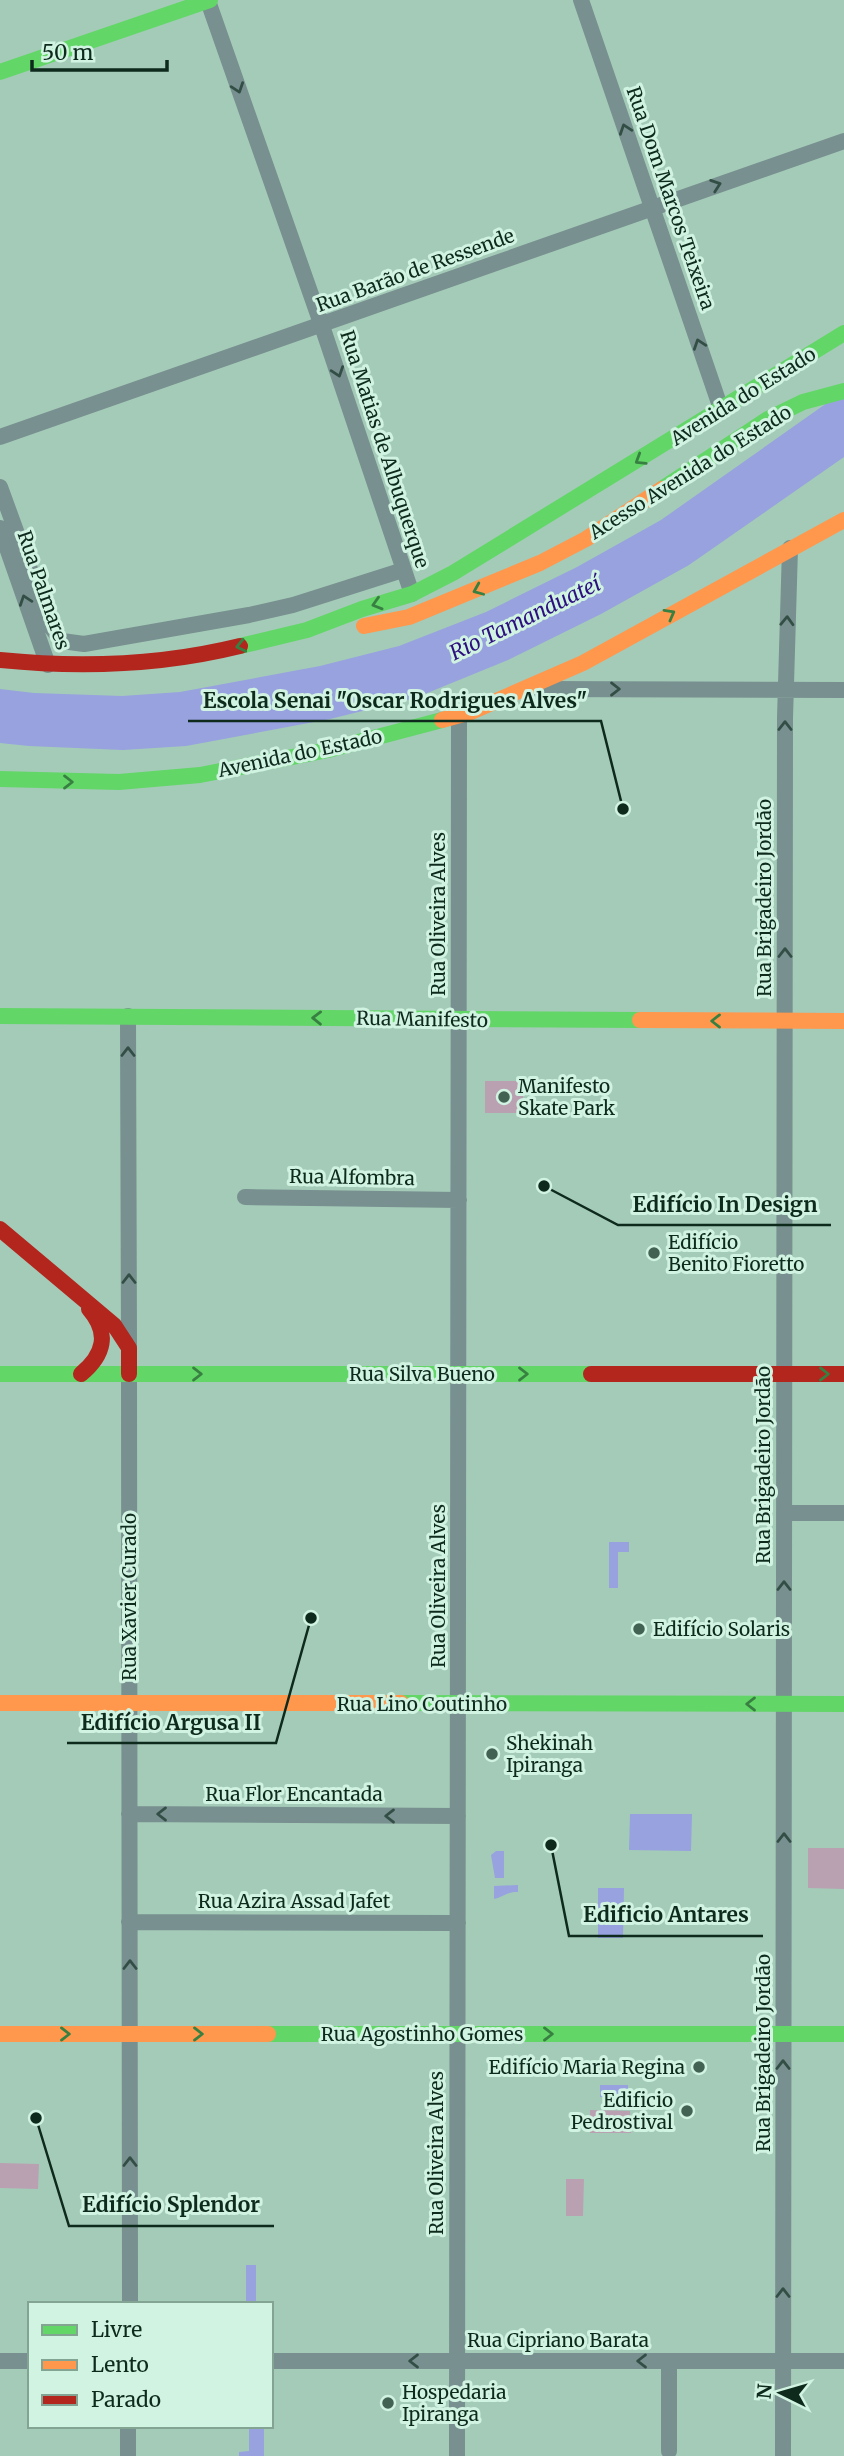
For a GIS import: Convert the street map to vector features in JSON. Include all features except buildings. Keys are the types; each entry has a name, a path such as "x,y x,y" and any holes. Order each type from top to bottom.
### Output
{"main road":[{"path":"0,72 209,0"},
{"name":"Avenida do Estado","path":"0,660 48,665 98,664 207,654 307,630 412,594 453,573 593,489 844,333"},
{"name":"Acesso Avenida do Estado","path":"540,563 586,539 768,419 803,402 844,391"},
{"name":"Avenida do Estado","path":"0,779 119,782 200,775 328,750 460,715 583,663 844,520"},
{"name":"Avenida do Estado","path":"307,630 348,630 409,617 540,563"},
{"name":"Rua Manifesto","path":"0,1016 844,1021"},
{"path":"0,1229 114,1325 129,1348"},
{"path":"80,1374 96,1362 100,1351 101,1328 86,1303"},
{"name":"Rua Xavier Curado","path":"129,1348 129,1374"},
{"name":"Rua Silva Bueno","path":"0,1374 844,1374"},
{"name":"Rua Lino Coutinho","path":"0,1703 844,1704"},
{"name":"Rua Agostinho Gomes","path":"0,2034 844,2034"}],"street":[{"name":"Rua Matias de Albuquerque","path":"209,0 412,594"},
{"name":"Rua Dom Marcos Teixeira","path":"581,0 721,409"},
{"name":"Rua Barão de Ressende","path":"0,437 844,141"},
{"path":"0,487 51,627 62,641 84,644 230,619 293,604 403,570"},
{"name":"Rua Palmares","path":"0,528 48,665"},
{"name":"Rua Brigadeiro Jordão","path":"783,2456 785,689 790,548"},
{"path":"522,689 844,690"},
{"name":"Rua Oliveira Alves","path":"457,2456 460,715"},
{"name":"Rua Xavier Curado","path":"128,1016 129,1348"},
{"name":"Rua Alfombra","path":"245,1197 459,1199"},
{"name":"Rua Xavier Curado","path":"129,1374 130,2302"},
{"path":"784,1513 844,1513"},
{"name":"Rua Flor Encantada","path":"129,1814 458,1816"},
{"name":"Rua Azira Assad Jafet","path":"130,1922 458,1923"},
{"path":"0,2361 28,2361"},
{"name":"Rua Cipriano Barata","path":"273,2361 844,2361"},
{"path":"669,2361 669,2451"},
{"path":"759,2361 773,2370 783,2382"},
{"path":"128,2428 128,2456"}],"shaded area":[{"name":"Manifesto Skate Park","path":"485,1081 523,1081 523,1113 485,1113"},
{"path":"808,1848 844,1848 844,1889 808,1888"},
{"path":"590,2110 630,2111 631,2133 590,2133"},
{"path":"0,2163 39,2164 38,2189 0,2188"},
{"path":"566,2179 584,2179 583,2216 566,2216"}],"water":[{"name":"Rio Tamanduateí","path":"844,391 844,457 689,565 601,614 508,660 415,698 330,719 186,746 123,750 0,743 0,689 122,696 180,692 320,666 399,646 486,612 577,567 661,520"},
{"path":"609,1542 629,1542 629,1552 618,1552 618,1588 609,1588"},
{"path":"630,1814 692,1814 691,1851 629,1850"},
{"path":"496,1851 504,1851 504,1878 495,1878 491,1855"},
{"path":"518,1885 518,1892 494,1899 494,1886"},
{"path":"598,1888 624,1888 623,1938 598,1938"},
{"path":"600,2085 628,2085 628,2096 600,2097"},
{"path":"246,2265 256,2265 256,2302 246,2302"},
{"path":"249,2428 264,2428 264,2456 239,2456 239,2452 249,2451"}],"traffic: fast":[{"path":"0,72 210,0"},
{"path":"240,646 307,630 412,594 453,573 844,333"},
{"path":"662,489 768,419 803,402 844,391"},
{"path":"0,779 119,782 200,775 328,750 442,720"},
{"path":"0,1016 640,1020"},
{"path":"0,1374 591,1374"},
{"path":"401,1703 844,1704"},
{"path":"268,2034 844,2034"}],"traffic: slow":[{"path":"364,626 409,617 540,563 586,539 662,489"},
{"path":"442,720 471,712 583,663 844,520"},
{"path":"640,1020 844,1021"},
{"path":"0,1703 401,1703"},
{"path":"0,2034 268,2034"}],"traffic: jam":[{"path":"0,660 60,664 121,663 181,657 240,646"},
{"path":"0,1229 114,1325 129,1348 129,1374"},
{"path":"81,1374 95,1359 102,1335 96,1318 89,1309"},
{"path":"591,1374 844,1374"}],"place":[{"name":"Escola Senai \"Oscar Rodrigues Alves\"","path":"623,809"},
{"name":"Manifesto Skate Park","path":"504,1097"},
{"name":"Edifício In Design","path":"544,1186"},
{"name":"Edifício Benito Fioretto","path":"654,1253"},
{"name":"Edifício Argusa II","path":"311,1618"},
{"name":"Edifício Solaris","path":"639,1629"},
{"name":"Shekinah Ipiranga","path":"492,1754"},
{"name":"Edificio Antares","path":"551,1845"},
{"name":"Edifício Maria Regina","path":"699,2067"},
{"name":"Edificio Pedrostival","path":"687,2111"},
{"name":"Edifício Splendor","path":"36,2118"},
{"name":"Hospedaria Ipiranga","path":"388,2403"}]}
